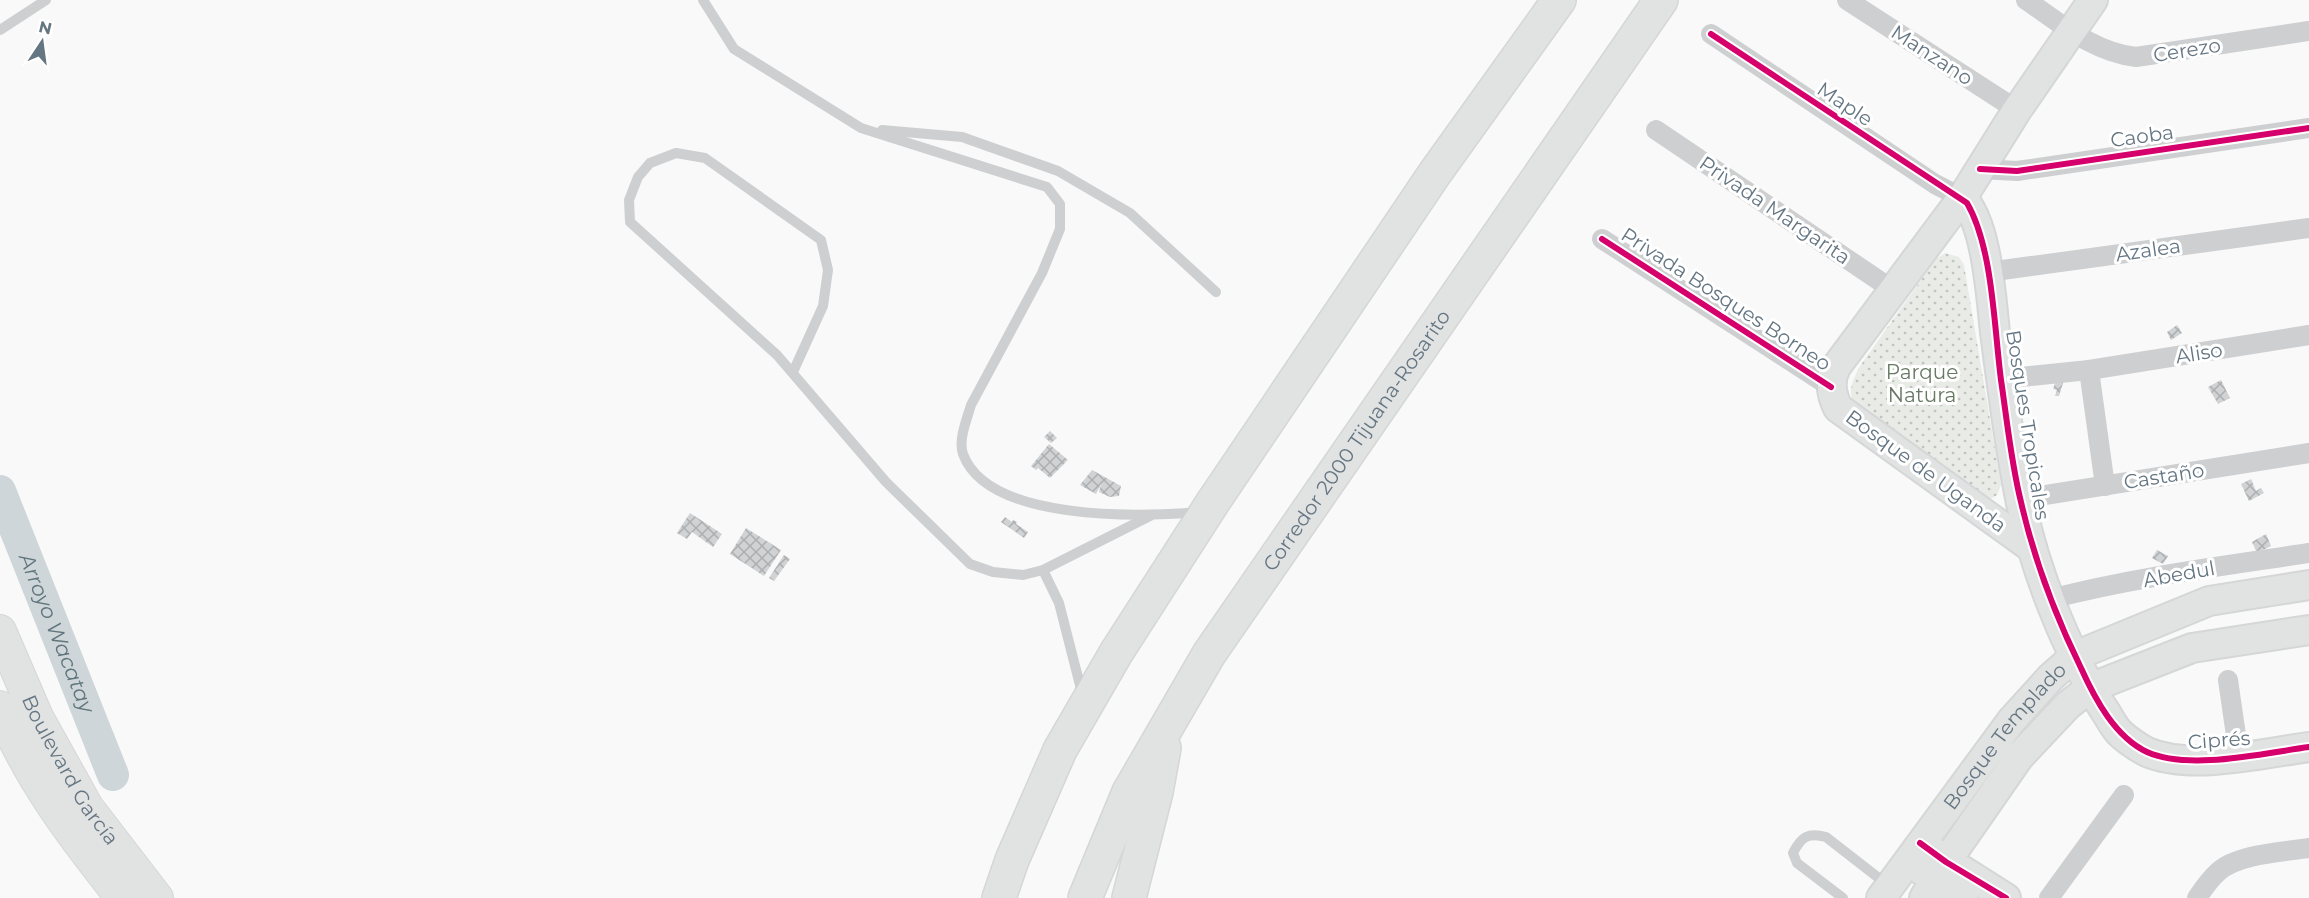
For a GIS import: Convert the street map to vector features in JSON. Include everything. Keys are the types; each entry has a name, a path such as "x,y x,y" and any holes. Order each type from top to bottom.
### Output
{"highway":[{"path":"999,898 1012,860 1060,750 1116,653 1206,512 1435,173 1559,0"},
{"name":"Corredor 2000 Tijuana-Rosarito","path":"1085,898 1129,792 1222,635 1661,0"},
{"path":"1129,898 1156,792 1169,722"}],"main road":[{"name":"Boulevard García","path":"0,631 37,717 87,807 157,898"},
{"name":"Boulevard García","path":"0,708 26,763 58,814 122,898"}],"street":[{"name":"Manzano","path":"1847,0 2017,110"},
{"name":"Cerezo","path":"2026,0 2093,45 2121,56 2136,57 2309,31"},
{"path":"1831,387 1836,367 1962,198 2017,110 2093,0"},
{"name":"Maple","path":"1711,34 1935,184 1962,198"},
{"name":"Caoba","path":"1980,169 2017,171 2309,128"},
{"name":"Privada Margarita","path":"1656,130 1893,290"},
{"name":"Bosques Tropicales","path":"1962,198 1977,223 1988,272 2001,379 2020,499 2032,548 2074,656"},
{"name":"Azalea","path":"1988,272 2309,228"},
{"name":"Privada Bosques Borneo","path":"1602,239 1831,387"},
{"name":"Aliso","path":"2001,379 2089,370 2309,335"},
{"path":"2089,370 2105,486"},
{"name":"Bosque de Uganda","path":"1831,387 1838,408 2032,548"},
{"name":"Castaño","path":"2020,499 2309,453"},
{"name":"Abedul","path":"2050,599 2088,590 2309,553"},
{"name":"Bosque Templado","path":"1885,892 2012,720 2051,677 2074,656 2209,602 2309,585"},
{"name":"Bosque Templado","path":"1935,880 2019,757 2068,705 2090,688 2192,648 2309,630"},
{"name":"Ciprés","path":"2074,656 2090,688 2119,732 2147,752 2175,759 2203,761 2309,747"},
{"path":"2228,680 2239,756"},
{"path":"2049,898 2124,795"},
{"path":"2197,898 2218,872 2231,863 2263,855 2309,848"},
{"path":"1914,852 1935,880 1963,898"},
{"path":"1935,880 2006,898"}],"lane":[{"path":"704,0 734,49 861,128 1047,187 1060,204 1060,230 1051,251 971,405 964,425 962,452 975,476 1009,495 1062,510 1150,516 1206,512"},
{"path":"0,30 43,1"},
{"path":"861,128 962,137 1058,171 1130,213 1216,292"},
{"path":"793,372 823,306 828,270 821,240 705,158 676,153 650,163 638,177 629,200 630,222 777,355 886,482 970,564 993,572 1023,575 1043,570 1150,516"},
{"path":"1043,570 1059,603 1086,705"},
{"path":"1843,898 1797,863 1793,853 1803,837 1813,834 1826,837 1885,892"}],"green space":[{"name":"Parque Natura","path":"1945,253 1959,257 1964,265 2001,485 1997,495 1989,500 1856,412 1852,399 1852,383 1860,366 1936,259"}],"building":[{"path":"2177,325 2182,333 2171,340 2167,332"},
{"path":"2057,377 2064,380 2059,396 2055,396 2057,390 2053,389"},
{"path":"2221,380 2230,398 2218,404 2208,387"},
{"path":"1050,431 1057,438 1051,443 1044,437"},
{"path":"1049,444 1068,460 1050,478 1038,468 1036,470 1031,466"},
{"path":"1092,470 1121,486 1119,496 1110,497 1099,492 1101,484 1096,494 1080,485"},
{"path":"2251,479 2256,491 2261,488 2264,493 2249,501 2241,484"},
{"path":"690,513 722,534 713,547 692,532 687,539 677,533"},
{"path":"1005,517 1012,522 1013,520 1017,522 1016,524 1028,532 1024,538 1001,522"},
{"path":"746,528 781,550 764,576 730,554"},
{"path":"2266,534 2271,546 2257,553 2252,542"},
{"path":"2157,550 2168,556 2163,564 2152,558"},
{"path":"784,555 790,559 774,581 769,578"}],"waterway":[{"name":"Arroyo Wacatay","path":"0,491 113,775"}],"cycle path":[{"path":"1711,34 1967,203 1976,221 1987,265 2012,456 2032,545 2071,648 2093,692 2116,727 2125,737 2147,752 2184,760 2227,759 2309,747"},
{"path":"1980,169 2017,171 2309,128"},
{"path":"1602,239 1831,387"},
{"path":"1920,843 1946,862 2006,898"}]}
